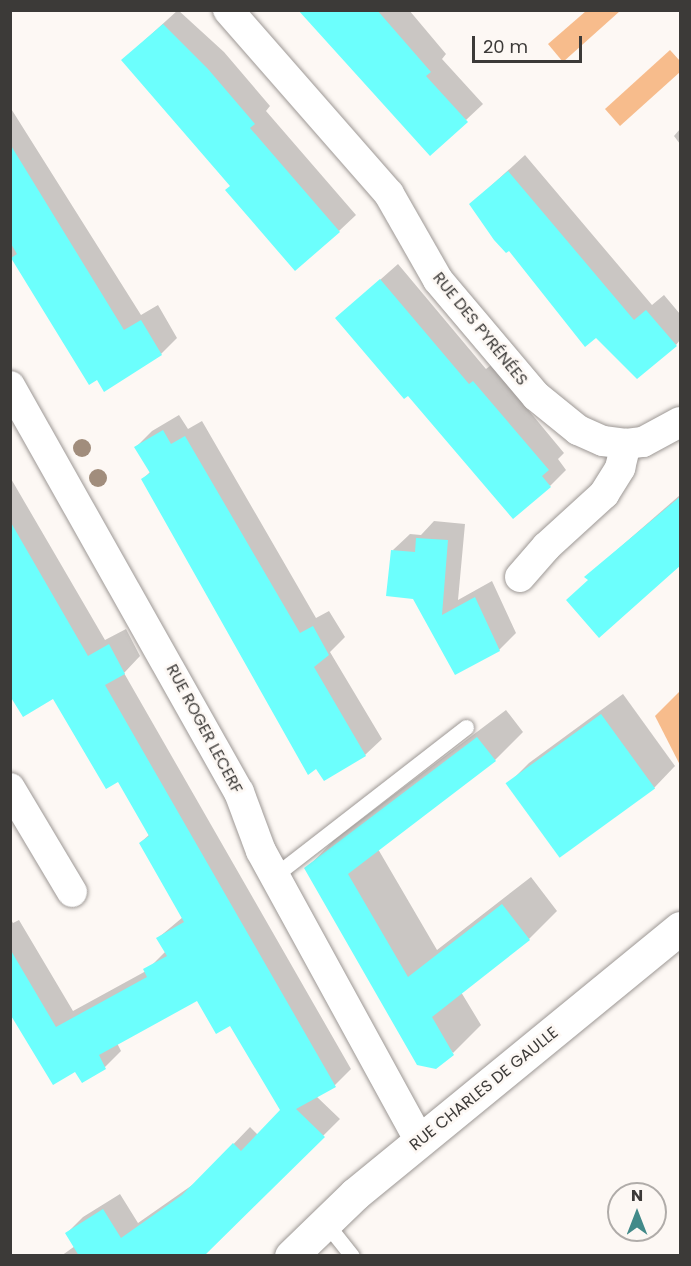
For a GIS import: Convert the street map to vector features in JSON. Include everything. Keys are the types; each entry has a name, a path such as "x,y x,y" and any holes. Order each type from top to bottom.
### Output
{"street":[{"name":"RUE DES PYRÉNÉES","path":"228,10 389,194 438,280 536,396 578,430 603,441 626,444 643,442 681,422"},
{"name":"RUE ROGER LECERF","path":"10,386 239,792 274,876 420,1141"},
{"path":"520,577 546,547 604,494 620,468 626,444"},
{"path":"10,788 72,892"},
{"name":"RUE CHARLES DE GAULLE","path":"291,1256 325,1222 420,1141 681,928"}],"lane":[{"path":"274,876 466,727"},
{"path":"325,1222 352,1256"}],"shaded area":[{"path":"586,11 620,11 563,62 548,44"},
{"path":"670,50 680,61 680,72 620,126 605,109"},
{"path":"680,691 680,765 655,716"}],"building":[{"path":"298,10 377,10 431,72 426,76 468,122 430,156"},
{"path":"163,24 208,69 255,124 250,128 340,232 295,271 225,190 230,186 121,60"},
{"path":"10,144 124,330 141,320 162,355 104,392 97,380 89,385 11,258 17,254 10,242"},
{"path":"508,171 634,320 646,310 677,346 637,379 596,338 585,347 509,251 506,253 494,240 469,204"},
{"path":"380,279 469,384 473,381 549,470 542,476 551,487 513,519 408,396 404,399 335,318"},
{"path":"163,430 171,444 185,436 300,633 313,626 329,655 314,667 366,756 324,781 316,769 308,775 141,479 150,473 134,447"},
{"path":"681,496 681,565 599,638 566,600 588,580 584,577"},
{"path":"10,521 88,656 109,644 125,674 105,685 336,1087 296,1109 325,1137 204,1256 79,1256 65,1233 103,1209 121,1238 182,1195 233,1143 241,1151 280,1110 230,1026 216,1034 197,1001 99,1055 106,1069 82,1083 75,1072 53,1085 10,1014 10,949 56,1027 147,977 143,969 167,956 156,938 184,922 139,843 149,836 118,782 106,789 53,699 23,717 10,696"},
{"path":"416,538 448,540 442,615 475,597 500,651 455,675 413,599 386,596 391,550 415,552"},
{"path":"601,714 655,788 560,858 506,783"},
{"path":"477,737 496,761 348,874 408,977 502,904 530,940 432,1017 454,1055 436,1069 417,1065 304,868"}]}
